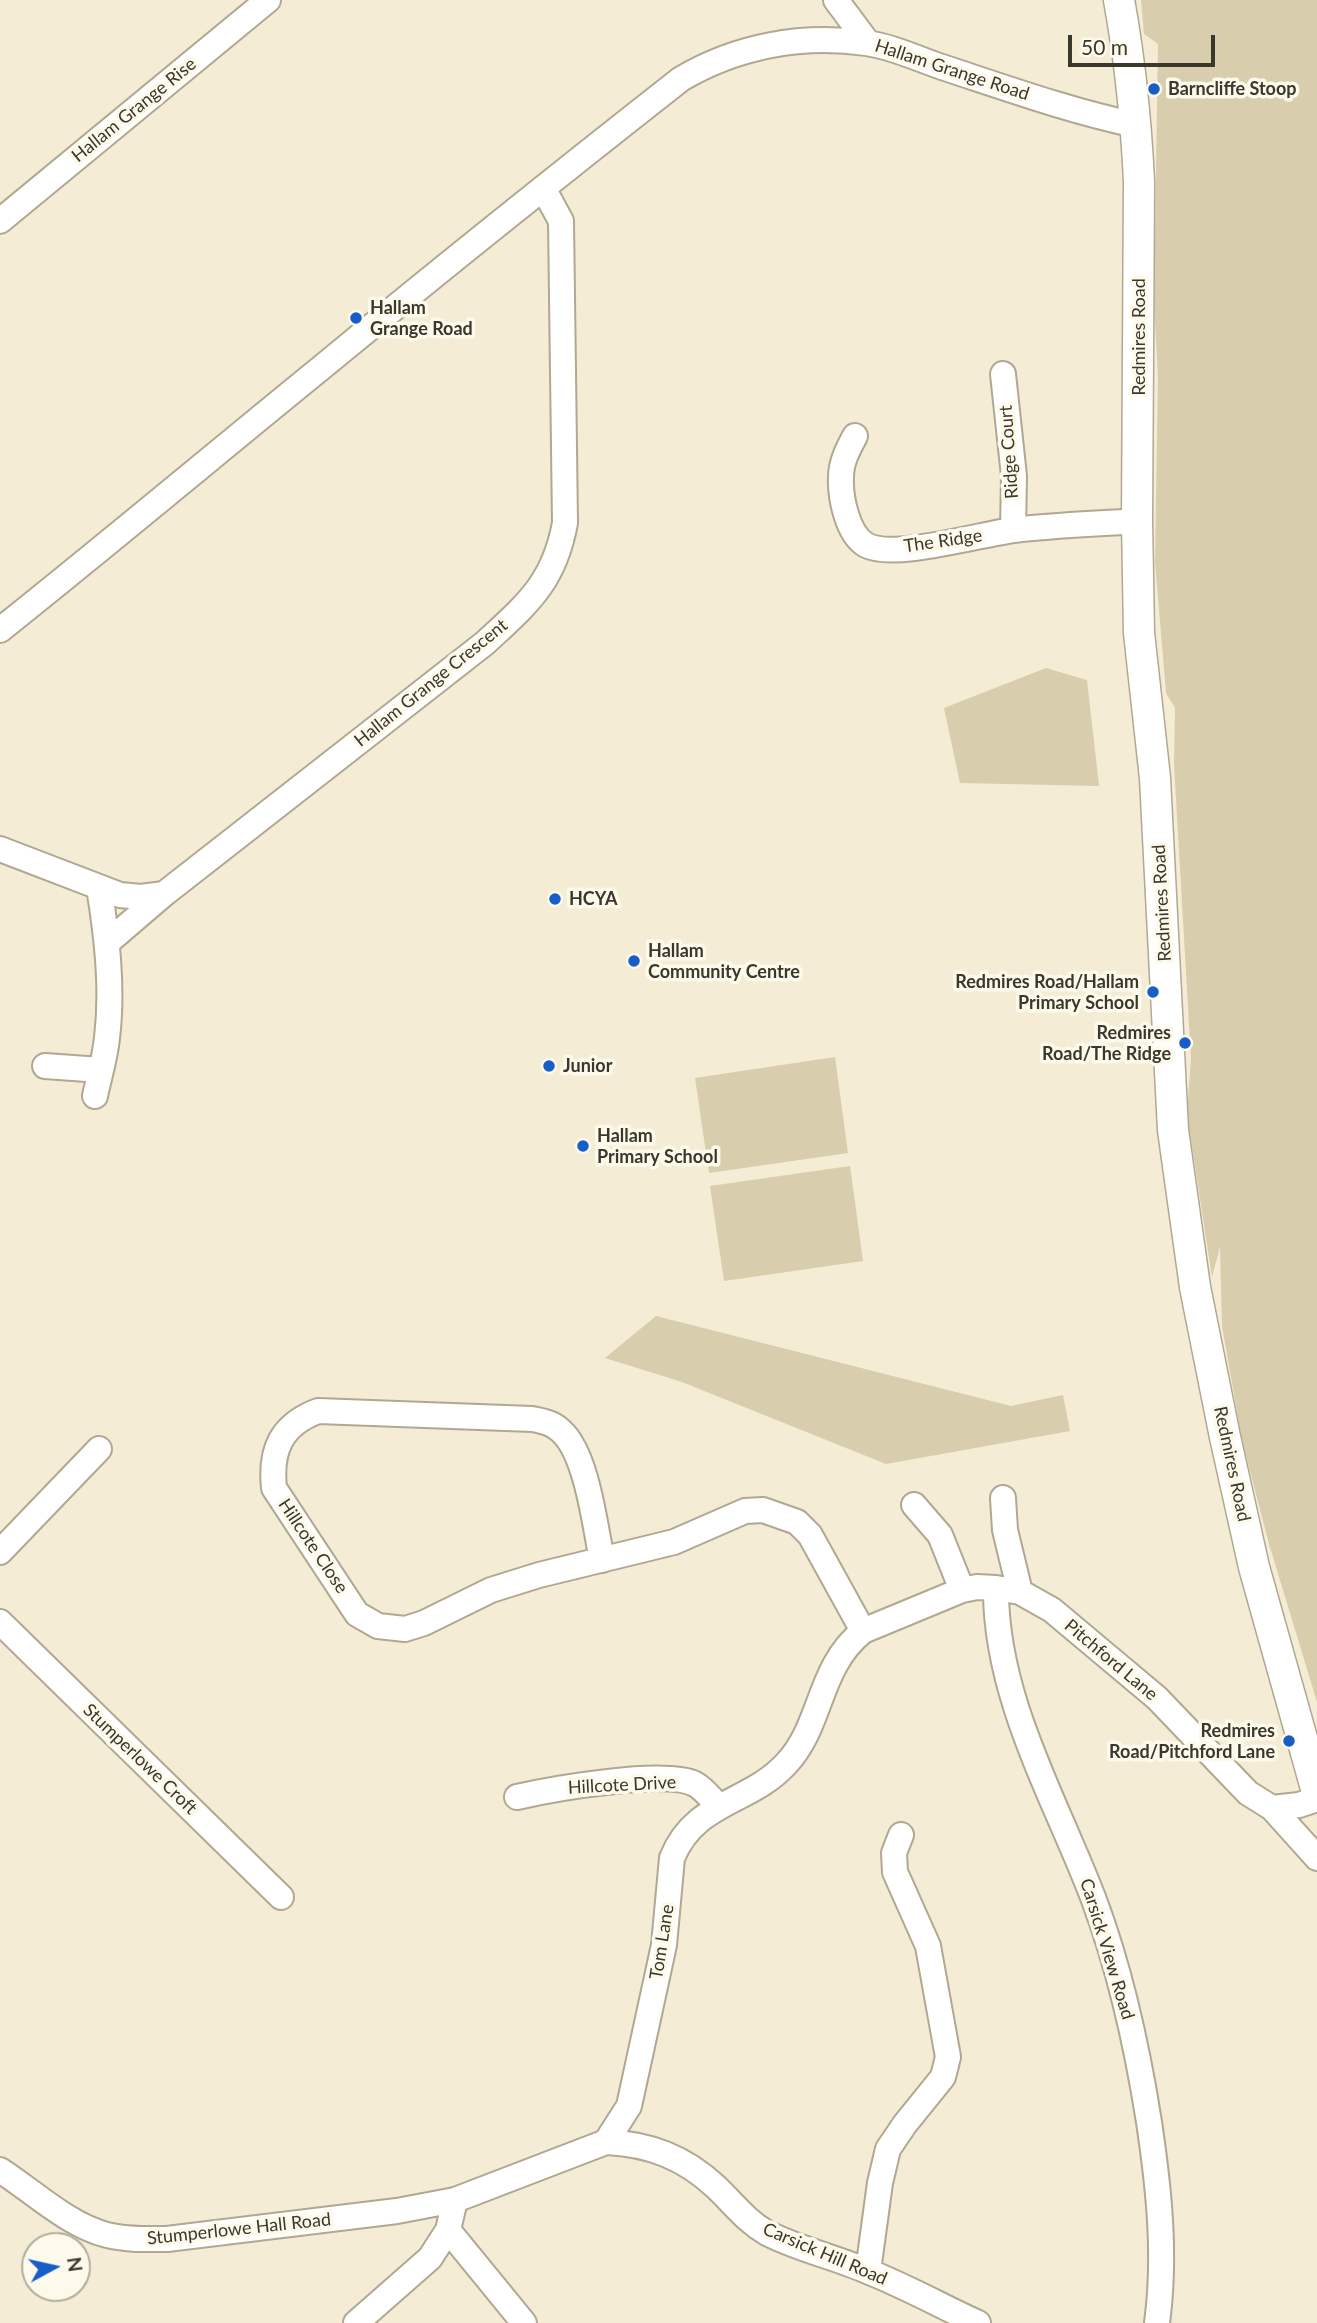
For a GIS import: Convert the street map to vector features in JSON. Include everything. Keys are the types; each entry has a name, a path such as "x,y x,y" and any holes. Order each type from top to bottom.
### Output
{"street":[{"name":"Hallam Grange Rise","path":"0,221 268,0"},
{"path":"836,0 868,43"},
{"name":"Redmires Road","path":"1119,0 1136,125 1139,181 1139,633 1155,778 1174,1130 1195,1287 1254,1567 1317,1792"},
{"name":"Hallam Grange Road","path":"0,630 119,536 321,367 543,188 681,79 705,65 740,52 800,41 868,43 1097,117 1136,125"},
{"name":"Hallam Grange Crescent","path":"108,942 163,894 485,643 531,600 550,574 561,548 565,523 561,221 543,188"},
{"name":"Ridge Court","path":"1003,374 1014,476 1013,530"},
{"name":"The Ridge","path":"855,436 846,454 841,476 846,515 854,533 866,545 886,549 932,546 1013,530 1137,521"},
{"path":"0,849 120,895 141,897 163,894"},
{"path":"95,1096 107,1038 108,942 99,887"},
{"path":"45,1066 101,1070"},
{"name":"Hillcote Close","path":"602,1560 579,1458 562,1432 549,1423 518,1418 318,1411 293,1425 274,1453 274,1489 357,1614 378,1626 405,1629 424,1623 491,1590 674,1542 745,1511 763,1510 797,1522 810,1535 863,1630"},
{"path":"0,1552 99,1449"},
{"name":"Carsick View Road","path":"1003,1498 1008,1590 996,1603 1002,1647 1016,1707 1094,1899 1119,1976 1132,2029 1161,2217 1161,2298 1157,2323"},
{"path":"914,1505 940,1535 962,1590"},
{"name":"Tom Lane","path":"606,2142 629,2106 664,1945 672,1858 684,1836 718,1806 761,1785 786,1765 803,1742 838,1656 863,1630 962,1590 977,1587 1008,1590"},
{"name":"Pitchford Lane","path":"1008,1590 1052,1610 1115,1661 1157,1698 1248,1793 1272,1808 1317,1858"},
{"name":"Stumperlowe Croft","path":"0,1622 281,1897"},
{"name":"Hillcote Drive","path":"517,1797 551,1789 619,1781 678,1779 694,1783 718,1806"},
{"path":"1272,1808 1298,1805 1317,1799"},
{"path":"868,2271 880,2183 888,2149 943,2077 947,2057 928,1947 895,1872 894,1853 901,1835"},
{"path":"356,2323 430,2258 448,2230 454,2200 606,2142"},
{"name":"Carsick Hill Road","path":"606,2142 634,2143 685,2163 716,2187 740,2214 768,2233 868,2271 978,2323"},
{"name":"Stumperlowe Hall Road","path":"0,2170 78,2223 105,2235 134,2239 181,2238 397,2211 454,2200"},
{"path":"448,2230 524,2323"}],"shaded area":[{"path":"1141,0 1317,0 1317,1702 1269,1544 1242,1440 1222,1326 1220,1247 1212,1277 1187,1113 1191,1059 1174,764 1175,708 1166,693 1155,562 1158,377 1154,302 1158,44 1144,34"},
{"path":"1046,668 1087,680 1099,786 960,783 944,708"},
{"path":"835,1057 848,1153 709,1173 695,1078"},
{"path":"850,1166 863,1261 724,1281 710,1186"},
{"path":"656,1316 1011,1406 1063,1395 1070,1431 886,1464 682,1382 605,1358"}],"place":[{"name":"Barncliffe Stoop","path":"1154,89"},
{"name":"Hallam Grange Road","path":"356,318"},
{"name":"HCYA","path":"555,899"},
{"name":"Hallam Community Centre","path":"634,961"},
{"name":"Redmires Road/Hallam Primary School","path":"1153,992"},
{"name":"Redmires Road/The Ridge","path":"1185,1043"},
{"name":"Junior","path":"549,1066"},
{"name":"Hallam Primary School","path":"583,1146"},
{"name":"Redmires Road/Pitchford Lane","path":"1289,1741"}]}
